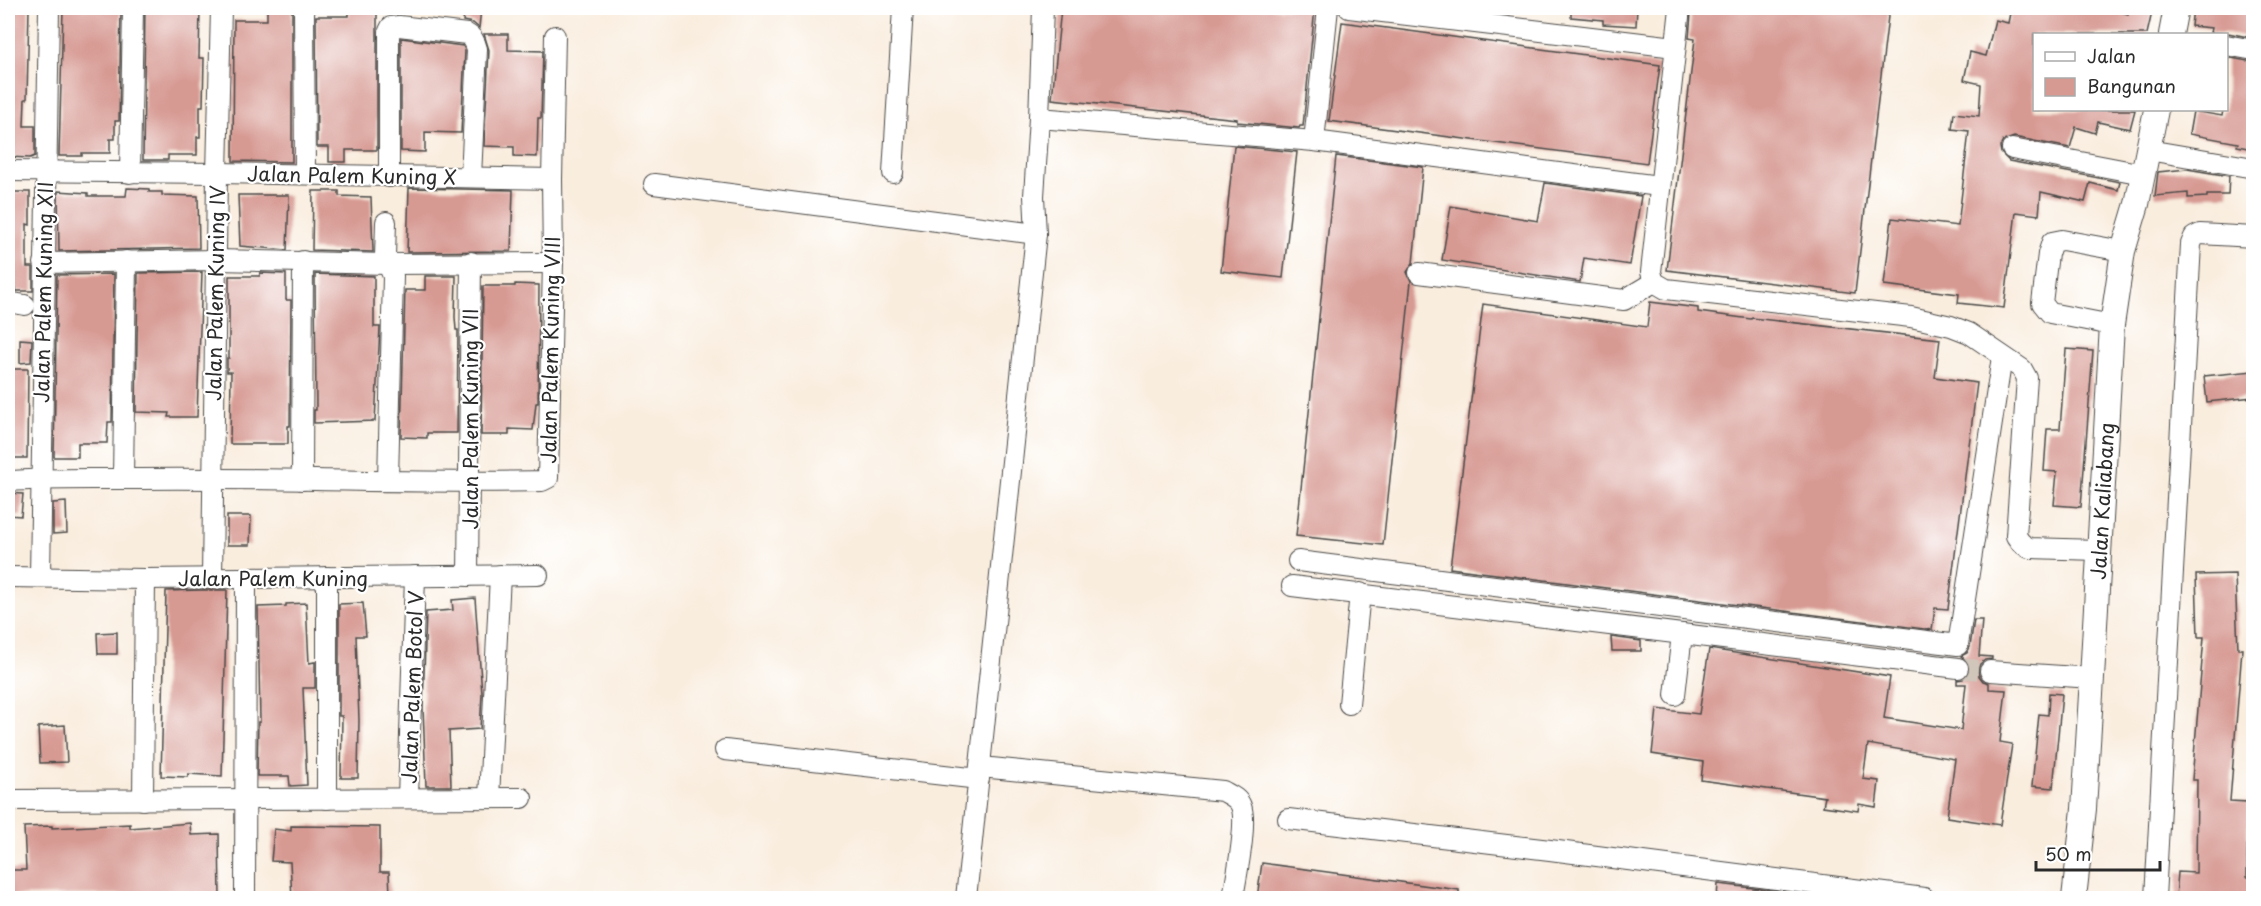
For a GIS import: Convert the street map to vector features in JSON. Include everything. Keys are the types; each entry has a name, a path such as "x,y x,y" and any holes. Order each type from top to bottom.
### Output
{"main road":[{"path":"2172,33 2176,8"},
{"name":"Jalan Kaliabang","path":"2074,898 2084,809 2112,325 2123,251 2143,174 2156,111"}],"street":[{"name":"Jalan Palem Kuning XII","path":"40,577 49,8"},
{"path":"130,173 133,8"},
{"name":"Jalan Palem Kuning IV","path":"212,578 221,8"},
{"path":"304,8 305,174"},
{"path":"893,173 903,8"},
{"path":"966,898 1036,234 1034,196 1043,8"},
{"path":"1314,141 1328,8"},
{"path":"1349,8 1675,48"},
{"path":"1680,8 1659,186 1651,272 1654,282 1666,289 1911,318 1951,326 1969,333 2022,369 2027,378 2016,536 2020,543 2030,548 2098,550"},
{"path":"389,177 389,31 391,27 399,26 467,33 472,36 477,49 471,177"},
{"name":"Jalan Palem Kuning VIII","path":"470,482 542,481 548,478 555,36"},
{"path":"2228,45 2253,50"},
{"path":"1039,118 1314,141 1659,186"},
{"path":"2012,148 2143,174"},
{"path":"2148,150 2253,168"},
{"name":"Jalan Palem Kuning X","path":"8,171 552,179"},
{"path":"654,184 1036,234"},
{"path":"386,222 385,249 393,276 388,480"},
{"path":"2155,898 2191,244 2194,237 2200,234 2253,237"},
{"path":"2112,325 2050,313 2044,308 2042,303 2048,254 2052,242 2062,240 2123,251"},
{"path":"44,263 216,260 388,264 553,263"},
{"path":"123,479 126,261"},
{"path":"302,480 303,261"},
{"name":"Jalan Palem Kuning VII","path":"468,576 471,262"},
{"path":"1419,273 1624,300 1654,282"},
{"path":"1298,561 1958,645 2002,357"},
{"path":"8,481 41,478 213,478 470,482"},
{"name":"Jalan Palem Kuning","path":"8,577 145,579 538,575"},
{"name":"Jalan Palem Botol V","path":"408,798 415,576"},
{"path":"489,798 500,576"},
{"path":"245,898 246,578"},
{"path":"327,578 327,799"},
{"path":"142,800 145,579"},
{"path":"1292,586 1958,668"},
{"path":"1349,704 1360,593"},
{"path":"1676,695 1682,633"},
{"path":"1990,671 2092,678"},
{"path":"724,750 980,773 1223,791 1235,797 1241,806 1243,824 1233,898"},
{"path":"8,800 522,798"},
{"path":"1288,819 1924,898"}],"building":[{"path":"9,8 29,8 27,99 25,99 24,126 35,126 35,156 30,158 8,157"},
{"path":"63,8 121,8 119,121 115,121 115,139 110,139 110,153 59,156"},
{"path":"145,8 200,8 199,58 204,58 203,106 200,106 200,137 197,137 197,155 168,155 168,160 143,160"},
{"path":"267,8 292,8 292,162 233,161 234,20 267,20"},
{"path":"349,8 377,8 377,150 346,150 346,162 329,162 329,147 317,147 316,16 349,16"},
{"path":"465,8 481,8 479,28 473,23 463,21"},
{"path":"1061,8 1315,8 1303,126 1299,128 1237,122 1237,119 1052,99"},
{"path":"1571,8 1637,8 1636,26 1603,24 1603,20 1571,17"},
{"path":"1699,8 1889,8 1855,293 1667,270 1695,39 1689,38 1691,14 1698,15"},
{"path":"2011,8 2108,8 2128,14 2129,8 2153,8 2147,33 2033,33 2033,111 2135,111 2130,129 2098,122 2095,133 2076,127 2070,148 2014,137 2003,141 2000,147 2001,153 2009,161 2120,182 2118,190 2090,183 2085,202 2041,192 2039,215 2016,212 2004,308 1958,303 1959,294 1884,285 1892,218 1958,226 1969,131 1952,129 1954,113 1979,116 1981,84 1964,80 1970,52 1986,56 1995,20 2008,23"},
{"path":"2193,8 2253,10 2253,38 2228,33 2211,33 2212,28 2191,26"},
{"path":"1342,22 1660,65 1647,163 1329,121"},
{"path":"484,34 508,34 508,50 543,51 537,157 514,156 514,147 484,146 489,50"},
{"path":"401,38 463,46 465,50 461,133 425,132 425,152 401,151"},
{"path":"2228,57 2253,62 2253,149 2237,146 2238,143 2189,134 2193,111 2222,116 2223,111 2228,111"},
{"path":"1234,146 1297,152 1283,278 1221,271"},
{"path":"1336,156 1423,167 1413,263 1407,272 1411,281 1383,545 1296,536"},
{"path":"2187,169 2229,176 2228,195 2188,198 2188,193 2155,196 2158,172"},
{"path":"1545,183 1641,196 1630,265 1584,258 1580,282 1442,260 1451,206 1538,221"},
{"path":"127,188 149,189 149,192 162,192 162,195 198,196 199,248 59,251 58,191 88,193 88,196 126,196"},
{"path":"409,188 513,190 511,251 407,252"},
{"path":"313,191 339,191 339,196 371,197 373,252 312,250"},
{"path":"8,192 30,192 27,267 33,267 33,291 16,291 16,288 8,288"},
{"path":"238,195 289,195 287,250 240,246"},
{"path":"202,272 197,417 168,417 169,413 136,412 138,273"},
{"path":"260,273 286,274 286,300 291,300 288,444 230,444 231,372 227,372 229,276 260,276"},
{"path":"114,274 112,422 108,422 107,443 78,443 78,457 54,457 57,275"},
{"path":"315,274 374,276 374,327 380,327 375,421 314,423 314,410 316,410"},
{"path":"425,276 456,276 457,433 427,433 427,438 401,437 405,290 425,290"},
{"path":"515,284 539,285 538,403 536,403 533,430 509,429 509,435 481,435 483,286 515,286"},
{"path":"1650,302 1698,308 1698,312 1751,319 1940,339 1935,377 1977,383 1948,609 1935,608 1932,630 1450,568 1483,304 1647,327"},
{"path":"20,339 32,340 31,362 20,363"},
{"path":"2066,349 2093,351 2081,507 2054,505 2057,472 2044,471 2047,429 2060,429"},
{"path":"8,369 28,369 27,458 8,458"},
{"path":"2253,371 2253,397 2207,402 2204,376"},
{"path":"8,493 23,494 21,516 8,515"},
{"path":"66,502 67,533 53,534 53,503"},
{"path":"227,516 251,516 250,545 227,545"},
{"path":"2235,574 2238,649 2242,649 2230,801 2248,802 2247,877 2253,877 2252,898 2176,898 2178,872 2196,873 2197,780 2192,780 2204,637 2198,637 2196,575"},
{"path":"227,590 222,776 188,774 188,777 161,776 166,591"},
{"path":"475,598 482,694 480,729 449,731 451,786 426,786 423,708 426,612 453,610 452,600"},
{"path":"306,603 309,663 315,662 315,688 303,688 307,785 290,786 289,776 257,776 258,722 260,722 258,607"},
{"path":"363,603 366,636 356,636 359,720 358,778 341,778 339,604"},
{"path":"1974,620 1982,620 1979,656 1992,657 1980,664 1979,676 1983,681 1989,683 1989,689 2006,690 2000,742 2012,744 2000,825 1947,817 1955,759 1868,744 1863,779 1879,781 1876,807 1859,804 1858,811 1823,806 1825,797 1701,780 1703,762 1652,754 1657,709 1699,714 1709,649 1890,677 1884,718 1961,730 1966,684 1957,684 1957,680 1963,679 1970,670 1969,663 1961,656 1967,653 1970,647"},
{"path":"117,632 117,654 98,654 97,633"},
{"path":"1611,637 1641,641 1641,651 1612,651"},
{"path":"2049,693 2062,694 2053,788 2032,786 2039,714 2048,715"},
{"path":"65,725 67,762 40,763 38,727"},
{"path":"190,823 191,835 219,834 220,898 170,897 170,894 8,896 8,870 26,870 24,827 130,824 130,828"},
{"path":"291,826 380,827 380,872 389,872 390,895 292,898 290,862 271,861 274,829 291,831"},
{"path":"1262,863 1459,890 1459,898 1257,898"},
{"path":"1718,884 1779,891 1778,898 1717,898"}],"tunnel":[{"path":"1958,668 1990,671"}]}
